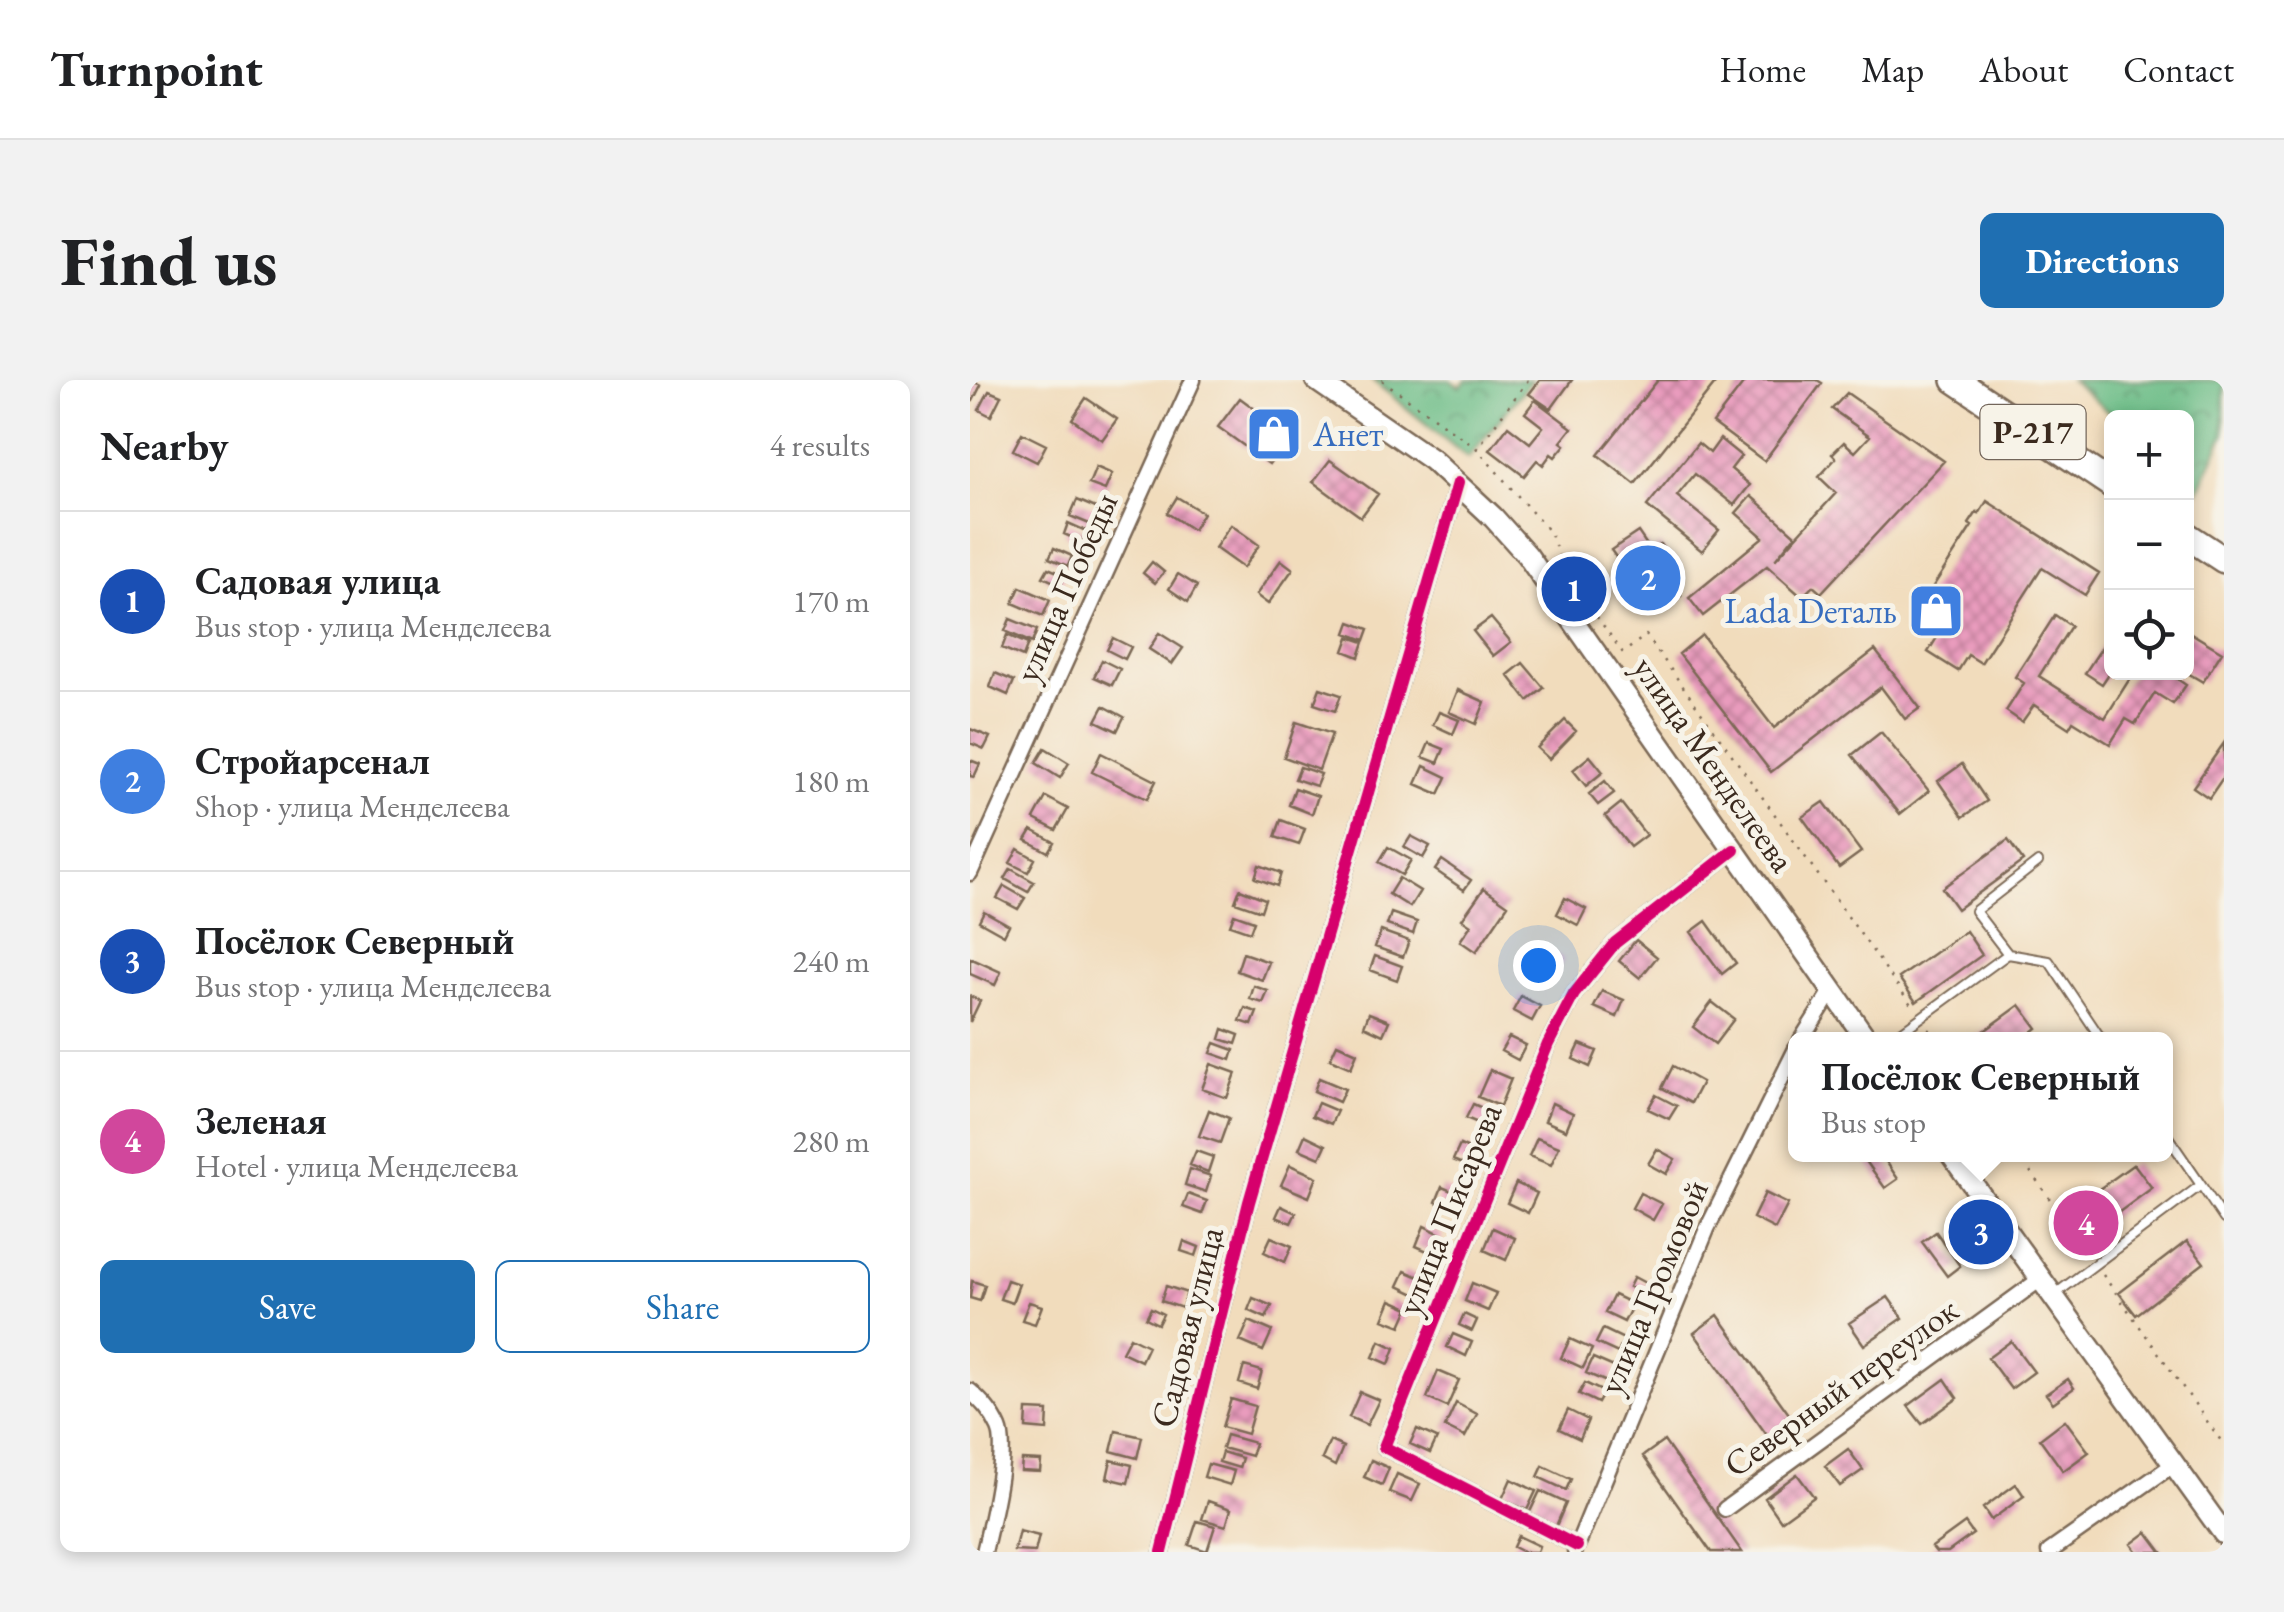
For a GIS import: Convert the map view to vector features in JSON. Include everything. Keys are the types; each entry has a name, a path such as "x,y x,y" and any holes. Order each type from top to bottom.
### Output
{"highway":[{"name":"Р-217","path":"1955,380 2104,480"},
{"path":"2194,540 2224,560"}],"main road":[{"name":"улица Менделеева","path":"1316,380 1432,460 1527,555 1861,1032"},
{"path":"1957,1162 2223,1531"}],"street":[{"name":"улица Победы","path":"970,873 1193,380"},
{"name":"Садовая улица","path":"1162,1552 1249,1202 1458,483"},
{"name":"улица Писарева","path":"1576,1549 1384,1447 1548,1044 1574,994 1615,943 1734,850"},
{"path":"1806,1032 1832,991"},
{"name":"улица Громовой","path":"1576,1549 1707,1230 1788,1065"},
{"name":"Северный переулок","path":"1725,1508 2048,1287"},
{"path":"970,1391 988,1408 1001,1432 996,1503 984,1552"},
{"path":"2048,1552 2174,1464"}],"lane":[{"path":"2038,862 1975,911 2008,954 2049,962 2097,1032"},
{"path":"1900,1032 2008,954"},
{"path":"2173,1144 2224,1219"},
{"path":"2048,1287 2095,1264 2201,1186"}],"path":[{"path":"1382,380 1477,449 1551,534 1564,571 1623,653 1646,636 1930,1032"},
{"path":"1477,449 1528,380"},
{"path":"2024,1162 2224,1445"}],"green space":[{"path":"1372,380 1450,380 1460,387 1466,380 1532,380 1468,458"},
{"path":"2071,380 2224,380 2224,435 2198,491 2194,487 2194,410 2106,410"}],"building":[{"path":"970,380 981,385 973,401 970,400"},
{"path":"1540,380 1572,380 1551,409 1529,394"},
{"path":"1658,380 1718,380 1635,484 1598,455"},
{"path":"1746,380 1822,383 1764,461 1713,423"},
{"path":"989,391 1001,396 991,416 979,410"},
{"path":"1847,393 1944,461 1821,593 1813,586 1802,597 1767,566 1703,616 1689,598 1763,537 1736,513 1751,496 1795,535 1775,560 1836,493 1819,477 1836,458 1832,454 1844,442 1855,452 1870,436 1832,409"},
{"path":"1086,398 1117,419 1102,440 1072,419"},
{"path":"1240,398 1290,435 1269,464 1218,427"},
{"path":"1535,400 1572,428 1555,457 1551,454 1543,465 1537,460 1524,476 1490,450 1508,426 1530,443 1543,427 1525,413"},
{"path":"1022,433 1046,445 1037,462 1013,450"},
{"path":"1720,439 1741,456 1731,469 1750,485 1734,505 1695,474 1677,496 1719,530 1702,551 1647,506 1698,443 1710,453"},
{"path":"1330,460 1378,494 1361,517 1313,482"},
{"path":"1096,467 1112,474 1105,490 1089,484"},
{"path":"1177,497 1203,513 1193,530 1167,513"},
{"path":"1077,500 1098,509 1092,525 1070,516"},
{"path":"1987,501 2099,573 2085,595 2042,568 1981,663 1968,655 1958,671 1928,652 1938,636 1912,619"},
{"path":"1068,523 1086,531 1082,542 1064,534"},
{"path":"1231,525 1259,545 1243,568 1215,548"},
{"path":"1638,532 1651,551 1660,544 1675,566 1665,572 1681,596 1655,613 1611,550"},
{"path":"1054,548 1072,556 1068,566 1049,558"},
{"path":"1281,560 1293,569 1268,604 1256,595"},
{"path":"1152,562 1164,572 1155,583 1143,573"},
{"path":"1048,568 1065,575 1061,585 1043,577"},
{"path":"1178,574 1197,586 1188,602 1169,589"},
{"path":"1020,587 1050,600 1043,616 1013,603"},
{"path":"2055,615 2071,626 2039,676 2105,718 2129,680 2179,680 2186,685 2173,704 2155,693 2135,724 2126,719 2110,744 2073,721 2069,728 2034,705 2022,722 2006,711 2024,683 2015,677"},
{"path":"1491,618 1511,642 1493,656 1473,631"},
{"path":"1010,619 1037,630 1032,643 1005,631"},
{"path":"1350,622 1369,629 1365,640 1346,633"},
{"path":"1159,633 1183,648 1172,664 1149,649"},
{"path":"1007,635 1028,644 1023,657 1002,648"},
{"path":"1702,635 1774,728 1875,650 1920,708 1905,719 1881,687 1771,772 1679,654"},
{"path":"2194,635 2222,652 2203,682 2194,677"},
{"path":"1349,637 1364,642 1359,657 1344,651"},
{"path":"1113,638 1131,647 1125,659 1107,650"},
{"path":"2104,644 2105,680 2102,684 2085,673"},
{"path":"1102,660 1120,669 1112,685 1094,677"},
{"path":"1523,663 1544,688 1528,701 1508,675"},
{"path":"995,673 1014,681 1008,695 990,687"},
{"path":"1320,688 1341,695 1335,711 1314,704"},
{"path":"1458,690 1485,702 1476,724 1449,712"},
{"path":"1104,706 1124,717 1117,731 1096,721"},
{"path":"1439,712 1459,720 1453,734 1433,725"},
{"path":"1565,720 1576,731 1549,759 1537,748"},
{"path":"1296,722 1332,734 1319,770 1284,757"},
{"path":"970,729 990,737 984,749 970,743"},
{"path":"1881,732 1929,791 1900,814 1852,755"},
{"path":"1429,743 1444,749 1438,763 1423,757"},
{"path":"2224,743 2224,776 2209,798 2193,787"},
{"path":"1045,748 1069,763 1060,778 1036,763"},
{"path":"1101,753 1156,781 1147,799 1092,772"},
{"path":"1590,756 1603,772 1586,786 1573,770"},
{"path":"970,760 980,764 974,777 970,776"},
{"path":"1962,764 1987,801 1963,817 1938,781"},
{"path":"1424,766 1447,777 1439,794 1416,784"},
{"path":"1300,767 1321,774 1316,786 1295,779"},
{"path":"1605,781 1614,793 1598,805 1589,794"},
{"path":"1295,788 1318,796 1312,814 1289,805"},
{"path":"1046,797 1068,809 1056,830 1034,819"},
{"path":"1824,802 1861,852 1839,868 1802,817"},
{"path":"1621,803 1646,835 1630,847 1605,816"},
{"path":"1281,820 1305,829 1299,845 1275,837"},
{"path":"1032,830 1054,842 1048,852 1026,840"},
{"path":"1411,836 1430,846 1423,858 1404,847"},
{"path":"2008,840 2023,861 1957,909 1942,888"},
{"path":"1388,847 1411,860 1402,875 1379,862"},
{"path":"1018,849 1035,859 1028,872 1010,863"},
{"path":"1442,860 1471,880 1464,890 1435,870"},
{"path":"1259,865 1281,873 1277,886 1255,878"},
{"path":"1011,869 1034,882 1028,892 1005,879"},
{"path":"1399,878 1420,891 1410,907 1389,894"},
{"path":"1004,886 1025,898 1018,909 997,898"},
{"path":"1484,888 1508,905 1476,952 1460,941 1471,925 1462,919"},
{"path":"1240,889 1265,899 1261,911 1235,902"},
{"path":"1565,898 1586,909 1578,925 1557,914"},
{"path":"984,911 1009,925 1004,935 979,921"},
{"path":"1391,913 1417,922 1413,934 1387,925"},
{"path":"1234,914 1254,921 1250,932 1230,925"},
{"path":"1706,921 1736,963 1722,974 1691,932"},
{"path":"1381,931 1409,941 1403,957 1375,947"},
{"path":"1966,931 1982,955 1916,1002 1899,978"},
{"path":"1636,940 1657,957 1640,978 1619,961"},
{"path":"1545,949 1563,959 1556,974 1537,965"},
{"path":"1243,953 1269,962 1262,980 1237,971"},
{"path":"1375,956 1402,966 1397,980 1370,970"},
{"path":"970,958 1001,972 995,985 970,974"},
{"path":"1254,986 1268,991 1263,1003 1250,999"},
{"path":"1602,991 1624,1000 1617,1017 1594,1007"},
{"path":"970,996 980,1001 970,1022"},
{"path":"1521,996 1540,1006 1532,1021 1513,1011"},
{"path":"1712,1002 1734,1019 1715,1044 1693,1027"},
{"path":"2020,1005 2037,1028 2032,1032 1983,1032"},
{"path":"1245,1008 1257,1012 1252,1025 1240,1021"},
{"path":"1369,1013 1389,1021 1383,1035 1364,1026"},
{"path":"1223,1029 1239,1035 1236,1044 1220,1039"},
{"path":"1509,1037 1526,1045 1518,1060 1501,1051"},
{"path":"1215,1043 1234,1050 1231,1060 1211,1053"},
{"path":"1337,1044 1357,1053 1351,1068 1330,1059"},
{"path":"1580,1044 1597,1051 1590,1067 1573,1059"},
{"path":"1211,1064 1236,1073 1227,1098 1202,1089"},
{"path":"1673,1066 1702,1082 1691,1103 1662,1088"},
{"path":"1490,1070 1511,1079 1500,1106 1478,1097"},
{"path":"1319,1078 1345,1089 1339,1102 1314,1091"},
{"path":"1656,1095 1677,1106 1669,1119 1648,1109"},
{"path":"1318,1103 1337,1111 1331,1124 1312,1116"},
{"path":"1552,1103 1573,1113 1566,1130 1545,1121"},
{"path":"1473,1104 1496,1114 1490,1128 1466,1118"},
{"path":"1209,1110 1229,1118 1220,1143 1199,1136"},
{"path":"1305,1135 1326,1145 1320,1158 1299,1149"},
{"path":"1537,1138 1559,1147 1551,1165 1529,1156"},
{"path":"1460,1145 1478,1153 1472,1168 1453,1160"},
{"path":"1657,1149 1675,1159 1666,1174 1648,1164"},
{"path":"1196,1151 1213,1157 1208,1172 1190,1165"},
{"path":"1867,1162 1886,1162 1898,1179 1885,1188"},
{"path":"2134,1164 2152,1188 2085,1237 2067,1212"},
{"path":"1290,1165 1317,1177 1309,1197 1281,1185"},
{"path":"1190,1169 1211,1176 1206,1192 1185,1185"},
{"path":"1516,1183 1537,1193 1528,1213 1507,1203"},
{"path":"1442,1187 1459,1194 1452,1210 1436,1202"},
{"path":"1640,1193 1662,1204 1653,1220 1632,1208"},
{"path":"1765,1193 1788,1204 1775,1229 1753,1218"},
{"path":"1188,1194 1207,1201 1202,1214 1183,1207"},
{"path":"1281,1206 1296,1213 1291,1223 1276,1217"},
{"path":"1424,1226 1443,1235 1434,1254 1416,1246"},
{"path":"1493,1228 1515,1238 1506,1260 1484,1250"},
{"path":"1936,1232 1960,1266 1947,1276 1922,1242"},
{"path":"1271,1237 1292,1246 1285,1262 1264,1252"},
{"path":"1184,1241 1199,1247 1196,1256 1181,1251"},
{"path":"2187,1241 2204,1263 2136,1315 2119,1293"},
{"path":"1405,1271 1424,1279 1417,1295 1398,1286"},
{"path":"1634,1277 1649,1285 1645,1294 1629,1287"},
{"path":"1007,1280 1019,1284 1012,1303 1000,1299"},
{"path":"972,1281 985,1285 980,1301 970,1298"},
{"path":"1472,1283 1496,1293 1488,1311 1465,1301"},
{"path":"1166,1286 1187,1293 1182,1308 1161,1301"},
{"path":"1614,1295 1633,1304 1624,1322 1605,1313"},
{"path":"1888,1297 1903,1318 1864,1345 1849,1323"},
{"path":"1253,1298 1272,1306 1266,1318 1248,1310"},
{"path":"1391,1300 1409,1308 1401,1326 1383,1319"},
{"path":"1029,1302 1042,1306 1035,1324 1022,1320"},
{"path":"1151,1308 1163,1314 1158,1324 1146,1318"},
{"path":"1464,1314 1477,1320 1472,1331 1459,1325"},
{"path":"1718,1315 1799,1428 1774,1445 1694,1333"},
{"path":"1249,1321 1272,1331 1263,1351 1240,1341"},
{"path":"1603,1329 1624,1339 1618,1353 1596,1343"},
{"path":"1453,1334 1472,1342 1466,1356 1447,1347"},
{"path":"1130,1337 1148,1346 1141,1361 1122,1352"},
{"path":"1570,1339 1592,1349 1583,1368 1561,1358"},
{"path":"1380,1341 1395,1348 1389,1364 1373,1357"},
{"path":"2011,1341 2034,1372 2011,1389 1988,1358"},
{"path":"1593,1358 1616,1368 1609,1383 1586,1373"},
{"path":"1244,1366 1262,1371 1257,1389 1239,1383"},
{"path":"1438,1371 1459,1380 1447,1407 1427,1398"},
{"path":"1945,1379 1958,1398 1922,1424 1908,1406"},
{"path":"2068,1379 2074,1388 2053,1403 2046,1394"},
{"path":"1585,1383 1604,1392 1598,1403 1579,1394"},
{"path":"1360,1392 1379,1400 1367,1425 1349,1417"},
{"path":"1231,1399 1255,1406 1247,1434 1222,1427"},
{"path":"1456,1403 1477,1414 1465,1437 1445,1427"},
{"path":"1027,1410 1048,1411 1047,1430 1026,1428"},
{"path":"1568,1410 1588,1420 1580,1439 1559,1429"},
{"path":"2065,1420 2089,1452 2063,1471 2040,1439"},
{"path":"1417,1429 1437,1438 1430,1453 1410,1444"},
{"path":"1116,1431 1142,1437 1137,1458 1111,1451"},
{"path":"1226,1435 1255,1443 1251,1456 1222,1448"},
{"path":"1330,1441 1343,1447 1335,1466 1322,1459"},
{"path":"1664,1441 1742,1552 1711,1552 1643,1456"},
{"path":"1848,1449 1863,1470 1840,1486 1825,1466"},
{"path":"1222,1452 1242,1458 1239,1468 1219,1462"},
{"path":"1022,1460 1041,1461 1040,1472 1021,1471"},
{"path":"1111,1460 1132,1465 1128,1483 1107,1478"},
{"path":"1371,1460 1389,1468 1382,1485 1364,1477"},
{"path":"1208,1464 1234,1471 1230,1485 1204,1477"},
{"path":"1543,1466 1571,1479 1566,1490 1538,1477"},
{"path":"1397,1474 1420,1484 1412,1501 1389,1492"},
{"path":"1797,1474 1814,1497 1781,1521 1765,1498"},
{"path":"1511,1479 1536,1491 1527,1510 1502,1499"},
{"path":"2016,1484 2024,1496 1991,1520 1983,1508"},
{"path":"1540,1491 1566,1503 1556,1526 1529,1514"},
{"path":"1208,1501 1231,1509 1226,1526 1202,1519"},
{"path":"1197,1521 1215,1526 1207,1551 1189,1545"},
{"path":"1965,1523 1973,1534 1948,1552 1936,1552 1932,1547"},
{"path":"1019,1531 1039,1536 1035,1552 1014,1551"},
{"path":"2147,1532 2162,1552 2137,1552 2131,1544"},
{"path":"1518,1536 1539,1546 1537,1552 1513,1547"}],"cycle path":[{"path":"1162,1552 1249,1202 1458,483"},
{"path":"1577,1546 1384,1447 1548,1044 1574,994 1615,943 1734,850"}],"place":[{"name":"Анет","path":"1274,434"},
{"name":"Стройарсенал","path":"1648,578"},
{"name":"Садовая улица","path":"1574,589"},
{"name":"Lada Dеталь","path":"1936,611"},
{"name":"Зеленая","path":"2086,1223"},
{"name":"Посёлок Северный","path":"1981,1232"}]}
